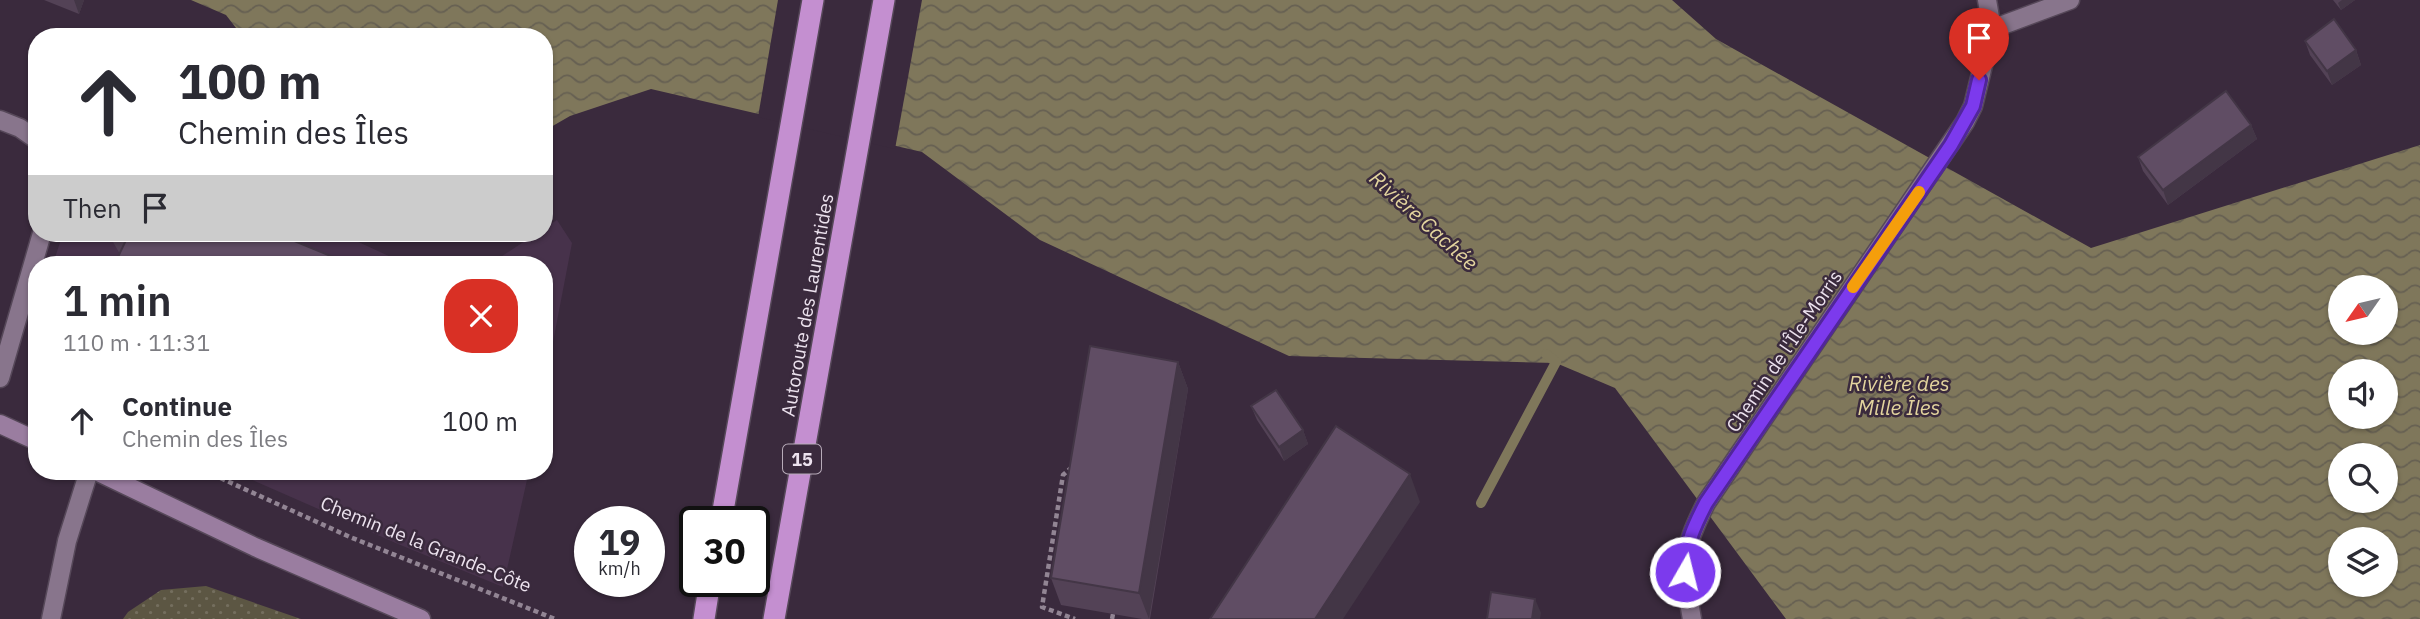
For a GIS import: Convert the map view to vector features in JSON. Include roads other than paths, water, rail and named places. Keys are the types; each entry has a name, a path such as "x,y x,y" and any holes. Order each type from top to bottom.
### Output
{"highway":[{"path":"724,506 813,0"},
{"name":"Autoroute des Laurentides","path":"774,619 884,0"},
{"path":"704,619 707,597"}],"main road":[{"path":"0,424 28,437"},
{"path":"115,480 243,542 421,619"}],"street":[{"path":"1987,0 1992,29 2070,0"},
{"name":"Chemin de l'Île-Morris","path":"1692,619 1685,557 1690,537 1706,503 1965,122 1973,106 1992,29"},
{"path":"0,120 28,134"},
{"path":"0,378 28,284"},
{"path":"51,619 67,541 86,480"}],"water":[{"name":"Rivière des Mille Îles","path":"191,0 1672,0 1716,39 2091,248 2420,145 2420,619 1786,619 1615,388 1556,363 1289,356 1040,240 922,152 651,89 570,116 553,126 553,28 236,28 226,15"}],"waterway":[{"name":"Rivière Cachée","path":"1481,503 1556,362 1546,354"}]}
